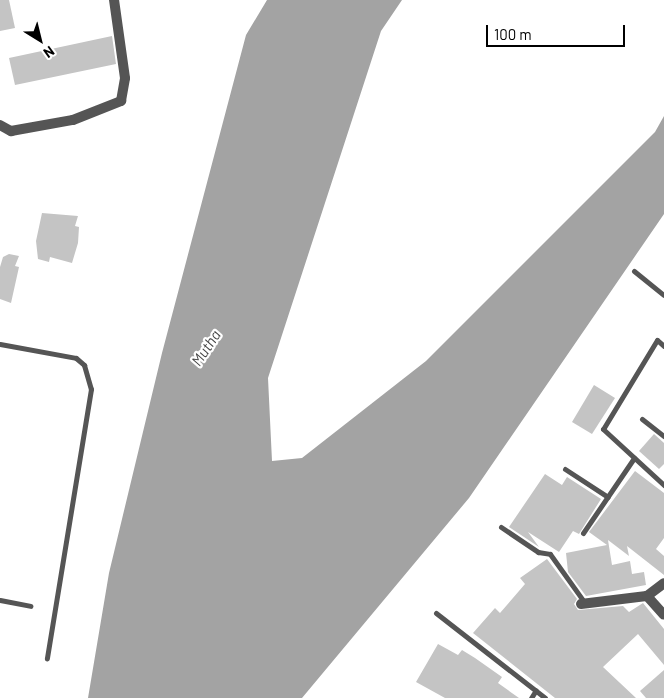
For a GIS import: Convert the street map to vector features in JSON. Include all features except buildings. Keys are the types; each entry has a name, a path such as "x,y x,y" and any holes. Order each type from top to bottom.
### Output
{"street":[{"path":"0,125 11,131 73,120 121,101 125,78 114,0"},
{"path":"583,604 647,596 664,583"},
{"path":"647,596 664,615"}],"lane":[{"path":"634,271 664,295"},
{"path":"664,346 657,340 603,429 664,485"},
{"path":"0,344 76,358 84,365 91,389 47,658"},
{"path":"642,419 664,436"},
{"path":"583,533 634,458"},
{"path":"565,469 608,497"},
{"path":"501,527 538,552 550,554 583,604"},
{"path":"0,600 30,606"},
{"path":"436,613 545,698"},
{"path":"531,698 536,690"}],"water":[{"name":"Mutha","path":"267,0 402,0 381,31 268,378 272,461 302,458 426,361 655,132 664,116 664,214 469,498 302,698 88,698 109,573 162,353 246,35"}]}
